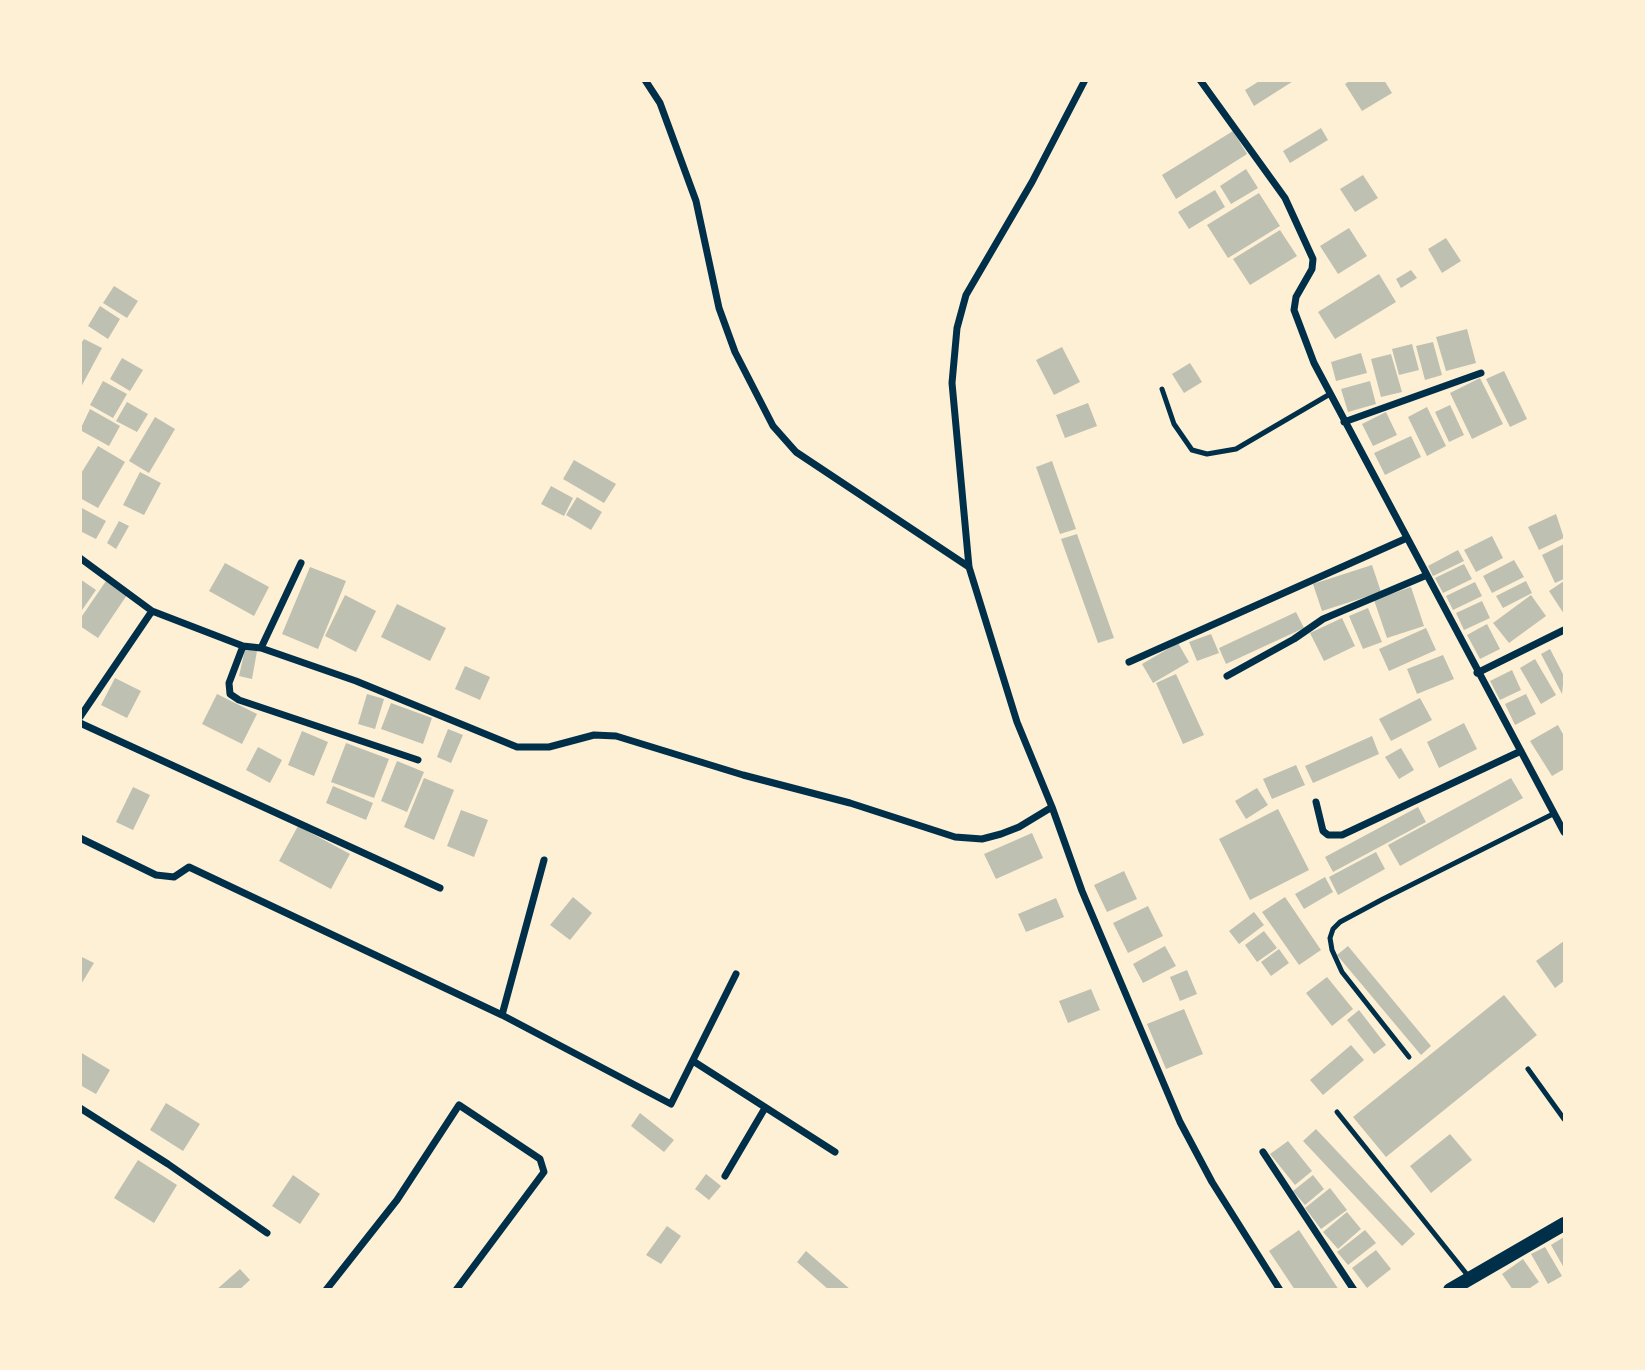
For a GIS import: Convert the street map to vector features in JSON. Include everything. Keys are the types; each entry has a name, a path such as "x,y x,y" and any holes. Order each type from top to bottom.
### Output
{"main road":[{"path":"1450,1290 1564,1224"}],"street":[{"path":"645,80 660,103 696,201 719,308 735,352 773,426 796,452 968,567"},
{"path":"1084,80 1032,182 966,295 957,328 952,383 968,567 1017,722 1052,807 1082,891 1180,1122 1212,1182 1280,1290"},
{"path":"1200,80 1285,198 1313,259 1312,269 1296,297 1294,310 1300,332 1344,422 1564,832"},
{"path":"1344,422 1481,373"},
{"path":"1129,662 1407,538"},
{"path":"80,558 152,611 243,646 261,648 356,681 517,747 549,747 594,735 616,736 743,775 850,803 955,837 982,839 1001,834 1019,827 1052,807"},
{"path":"261,648 301,563"},
{"path":"1227,676 1294,639 1323,619 1427,575"},
{"path":"80,717 152,611"},
{"path":"1477,673 1564,630"},
{"path":"243,646 229,683 230,694 239,700 418,760"},
{"path":"80,723 440,888"},
{"path":"1316,802 1323,831 1328,835 1342,835 1521,751"},
{"path":"80,838 156,875 174,877 189,867 502,1015 671,1104 736,974"},
{"path":"502,1015 544,860"},
{"path":"692,1061 835,1152"},
{"path":"326,1290 397,1200 459,1105 540,1159 544,1172 456,1290"},
{"path":"80,1108 168,1164 267,1233"},
{"path":"726,1176 765,1108"},
{"path":"1263,1152 1354,1290"}],"lane":[{"path":"1161,389 1174,424 1192,450 1207,454 1236,449 1330,394"},
{"path":"1409,1057 1342,972 1332,950 1330,939 1333,929 1340,922 1383,899 1553,814"},
{"path":"1528,1069 1564,1118"},
{"path":"1337,1111 1471,1279"}],"building":[{"path":"1261,80 1295,80 1254,106 1245,90"},
{"path":"1351,80 1384,80 1392,93 1362,111 1345,84"},
{"path":"1321,128 1328,140 1290,163 1283,151"},
{"path":"1233,131 1247,154 1176,199 1162,175"},
{"path":"1246,169 1258,188 1231,204 1220,186"},
{"path":"1363,175 1378,198 1355,212 1340,189"},
{"path":"1215,190 1225,207 1189,229 1178,212"},
{"path":"1259,193 1280,226 1228,258 1207,225"},
{"path":"1349,228 1367,256 1338,274 1320,246"},
{"path":"1280,230 1297,256 1250,285 1233,259"},
{"path":"1446,238 1461,261 1442,273 1428,249"},
{"path":"1411,270 1417,278 1401,288 1396,279"},
{"path":"1379,274 1396,302 1335,339 1318,312"},
{"path":"114,286 138,301 127,318 103,303"},
{"path":"100,306 120,319 108,339 88,326"},
{"path":"1467,329 1476,363 1446,371 1436,337"},
{"path":"84,339 102,348 80,389 80,345"},
{"path":"1433,342 1442,375 1425,380 1416,346"},
{"path":"1412,344 1419,370 1399,375 1392,349"},
{"path":"1062,347 1080,382 1054,395 1036,360"},
{"path":"1361,353 1367,373 1336,381 1331,362"},
{"path":"1391,354 1402,392 1381,397 1371,359"},
{"path":"122,358 143,370 130,391 110,379"},
{"path":"1190,363 1202,382 1184,393 1172,374"},
{"path":"1504,371 1527,419 1510,427 1486,379"},
{"path":"1480,378 1503,424 1472,439 1450,393"},
{"path":"103,381 127,394 113,418 90,405"},
{"path":"1370,381 1376,404 1348,412 1341,389"},
{"path":"127,402 148,414 137,432 116,421"},
{"path":"1088,403 1097,426 1065,438 1056,415"},
{"path":"1450,405 1464,435 1449,442 1435,412"},
{"path":"1427,407 1446,446 1427,456 1408,417"},
{"path":"90,409 120,426 109,446 80,430"},
{"path":"1386,412 1397,435 1373,446 1362,424"},
{"path":"155,417 175,429 149,473 129,461"},
{"path":"1411,436 1421,457 1385,475 1374,453"},
{"path":"98,446 125,462 98,508 80,498 80,475"},
{"path":"574,460 616,484 604,503 563,479"},
{"path":"1052,461 1076,529 1060,534 1036,467"},
{"path":"140,472 161,483 144,515 123,505"},
{"path":"551,486 573,498 564,516 541,504"},
{"path":"577,497 602,512 591,530 566,515"},
{"path":"80,507 106,521 96,539 80,531"},
{"path":"1556,514 1564,538 1539,550 1528,527"},
{"path":"119,521 129,526 116,549 107,543"},
{"path":"1077,534 1114,638 1098,643 1061,539"},
{"path":"1492,536 1503,558 1476,572 1464,550"},
{"path":"1564,544 1564,579 1555,583 1542,555"},
{"path":"1458,550 1464,561 1433,576 1428,566"},
{"path":"1514,560 1524,577 1492,593 1483,576"},
{"path":"225,563 269,587 254,616 209,591"},
{"path":"1464,564 1472,579 1443,593 1435,578"},
{"path":"1372,565 1381,592 1322,611 1313,584"},
{"path":"310,567 346,581 318,649 282,634"},
{"path":"80,579 96,590 80,613"},
{"path":"106,581 127,595 98,638 80,626 80,619"},
{"path":"1526,581 1532,593 1503,608 1496,596"},
{"path":"1564,581 1564,614 1549,591"},
{"path":"1475,582 1482,596 1453,610 1446,596"},
{"path":"1411,587 1424,626 1387,638 1374,600"},
{"path":"345,595 376,611 356,652 325,636"},
{"path":"1531,595 1546,616 1509,643 1493,623"},
{"path":"1482,601 1490,618 1464,630 1456,613"},
{"path":"397,604 446,628 430,661 381,637"},
{"path":"1368,608 1382,642 1363,649 1349,616"},
{"path":"1296,612 1304,628 1226,664 1219,648"},
{"path":"1342,618 1355,646 1324,661 1310,633"},
{"path":"1487,624 1500,649 1480,659 1467,635"},
{"path":"1426,628 1436,650 1389,671 1379,649"},
{"path":"1211,634 1219,653 1197,661 1189,642"},
{"path":"1178,643 1189,662 1153,683 1142,664"},
{"path":"245,649 257,651 252,679 239,676"},
{"path":"1550,649 1564,676 1562,694 1541,654"},
{"path":"1443,655 1454,679 1417,694 1407,669"},
{"path":"1535,659 1556,695 1541,704 1520,668"},
{"path":"465,666 490,677 480,700 455,689"},
{"path":"1512,670 1521,690 1500,700 1490,681"},
{"path":"1176,674 1204,735 1183,744 1156,683"},
{"path":"115,678 141,691 127,718 101,705"},
{"path":"217,694 257,714 242,744 202,724"},
{"path":"367,694 384,699 375,729 358,724"},
{"path":"1526,694 1536,714 1515,725 1505,704"},
{"path":"1420,698 1432,720 1391,741 1379,719"},
{"path":"391,703 432,718 423,744 381,729"},
{"path":"1464,723 1477,749 1439,768 1427,742"},
{"path":"1558,725 1564,736 1564,769 1552,776 1530,741"},
{"path":"448,729 463,735 451,763 437,757"},
{"path":"302,731 328,742 314,776 288,765"},
{"path":"1372,736 1379,754 1313,783 1305,766"},
{"path":"346,743 389,759 374,798 331,782"},
{"path":"258,747 282,760 270,783 246,770"},
{"path":"1401,748 1414,770 1399,779 1385,757"},
{"path":"397,761 424,772 407,812 381,801"},
{"path":"1296,765 1305,785 1272,799 1263,779"},
{"path":"424,778 454,790 434,840 404,827"},
{"path":"1511,778 1523,798 1400,866 1388,845"},
{"path":"333,786 373,803 366,820 326,803"},
{"path":"133,787 150,795 133,830 116,822"},
{"path":"1257,788 1268,805 1246,819 1235,801"},
{"path":"1418,807 1426,822 1333,872 1325,857"},
{"path":"1278,809 1309,870 1250,900 1219,839"},
{"path":"461,810 488,820 474,857 447,846"},
{"path":"298,826 350,854 331,889 279,861"},
{"path":"1032,833 1043,858 996,879 984,854"},
{"path":"1376,852 1385,869 1338,895 1329,877"},
{"path":"1124,871 1137,899 1107,912 1094,885"},
{"path":"1325,877 1333,892 1304,909 1295,894"},
{"path":"573,897 592,913 570,940 550,925"},
{"path":"1285,897 1321,950 1299,965 1262,912"},
{"path":"1056,898 1064,917 1026,932 1018,914"},
{"path":"1148,906 1163,936 1128,953 1113,923"},
{"path":"1254,912 1264,925 1239,944 1229,931"},
{"path":"1264,931 1277,948 1257,962 1245,945"},
{"path":"1564,941 1564,981 1555,988 1536,961"},
{"path":"1165,946 1176,966 1143,983 1133,964"},
{"path":"1348,946 1431,1046 1421,1055 1337,955"},
{"path":"1279,949 1289,963 1271,976 1261,962"},
{"path":"80,956 94,963 80,986"},
{"path":"1187,970 1197,994 1180,1001 1170,977"},
{"path":"1327,977 1353,1009 1332,1026 1306,993"},
{"path":"1091,989 1100,1010 1068,1023 1059,1001"},
{"path":"1504,995 1537,1035 1386,1157 1353,1117"},
{"path":"1184,1009 1203,1054 1166,1069 1147,1024"},
{"path":"1359,1010 1386,1045 1374,1054 1347,1020"},
{"path":"1351,1045 1364,1060 1323,1095 1310,1080"},
{"path":"80,1052 110,1070 96,1094 80,1085"},
{"path":"166,1103 200,1124 183,1151 150,1130"},
{"path":"640,1113 674,1140 664,1152 631,1126"},
{"path":"1316,1129 1415,1234 1402,1246 1303,1141"},
{"path":"1450,1134 1472,1160 1431,1193 1410,1166"},
{"path":"1288,1141 1312,1171 1295,1185 1270,1154"},
{"path":"138,1160 177,1185 154,1223 114,1198"},
{"path":"706,1174 721,1186 709,1200 695,1189"},
{"path":"293,1175 320,1194 300,1224 272,1206"},
{"path":"1313,1175 1324,1189 1305,1205 1293,1191"},
{"path":"1330,1188 1347,1210 1321,1229 1305,1208"},
{"path":"1347,1212 1361,1229 1338,1249 1323,1232"},
{"path":"667,1226 681,1236 661,1264 646,1255"},
{"path":"1299,1230 1339,1290 1295,1290 1269,1251"},
{"path":"1365,1230 1376,1243 1348,1265 1337,1252"},
{"path":"1564,1237 1564,1268 1551,1245"},
{"path":"1545,1247 1562,1276 1548,1284 1531,1254"},
{"path":"1376,1250 1391,1269 1367,1288 1352,1268"},
{"path":"806,1251 851,1290 829,1290 797,1262"},
{"path":"1523,1259 1539,1282 1527,1290 1513,1290 1502,1274"},
{"path":"240,1269 250,1280 239,1290 216,1290"}]}
